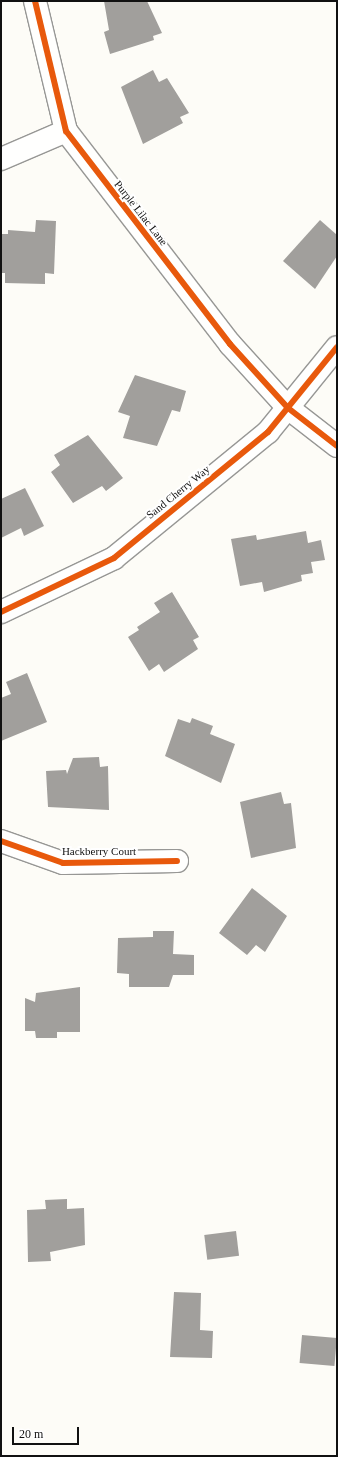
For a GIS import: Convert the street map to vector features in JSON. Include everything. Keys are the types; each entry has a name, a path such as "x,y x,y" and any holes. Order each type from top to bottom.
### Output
{"street":[{"name":"Purple Lilac Lane","path":"35,1 66,131 230,344 288,408 337,446"},
{"path":"1,159 66,131"},
{"name":"Sand Cherry Way","path":"1,612 114,558 268,432 337,347"},
{"name":"Hackberry Court","path":"1,841 63,864 177,861"}],"building":[{"path":"104,1 147,1 162,33 153,36 154,40 110,54 104,32 109,30"},
{"path":"153,70 159,82 167,78 189,113 180,117 183,123 143,144 121,87"},
{"path":"36,220 56,221 54,274 45,273 45,284 5,283 5,273 1,273 1,234 8,234 8,230 35,232"},
{"path":"320,220 337,235 337,256 315,289 283,261"},
{"path":"135,375 186,391 180,412 172,410 157,446 123,438 130,416 118,412"},
{"path":"88,435 123,478 106,491 102,486 73,503 51,472 60,465 54,455"},
{"path":"25,488 44,526 24,536 21,528 1,538 1,499"},
{"path":"306,531 308,543 321,540 325,560 311,562 313,573 301,575 302,581 264,592 262,582 240,586 231,539 256,535 257,540"},
{"path":"172,592 199,637 193,640 198,649 164,672 159,664 149,671 128,637 139,630 137,627 160,612 154,603"},
{"path":"27,673 47,722 1,741 1,698 11,694 6,682"},
{"path":"192,718 213,726 210,734 235,744 221,783 165,756 178,719 190,723"},
{"path":"99,757 100,767 108,766 109,810 48,807 46,771 66,770 67,774 73,758"},
{"path":"281,792 284,804 291,803 296,848 251,858 240,802"},
{"path":"252,888 287,916 265,952 256,945 247,955 219,933"},
{"path":"153,931 174,931 173,954 194,955 194,975 173,975 169,987 129,987 129,974 117,973 118,938 153,937"},
{"path":"80,987 80,1032 57,1032 57,1038 36,1038 35,1031 25,1031 25,998 35,1002 36,993"},
{"path":"67,1199 67,1209 84,1208 85,1245 50,1252 51,1261 28,1262 27,1210 46,1209 45,1200"},
{"path":"236,1231 239,1256 207,1260 204,1235"},
{"path":"174,1292 201,1293 200,1330 213,1331 212,1358 170,1357"},
{"path":"302,1335 337,1338 334,1366 300,1363"}],"cycle path":[{"path":"35,1 66,131 230,344 288,408 337,446"},
{"path":"1,612 114,558 268,432 337,347"},
{"path":"1,841 63,863 177,861"}]}
